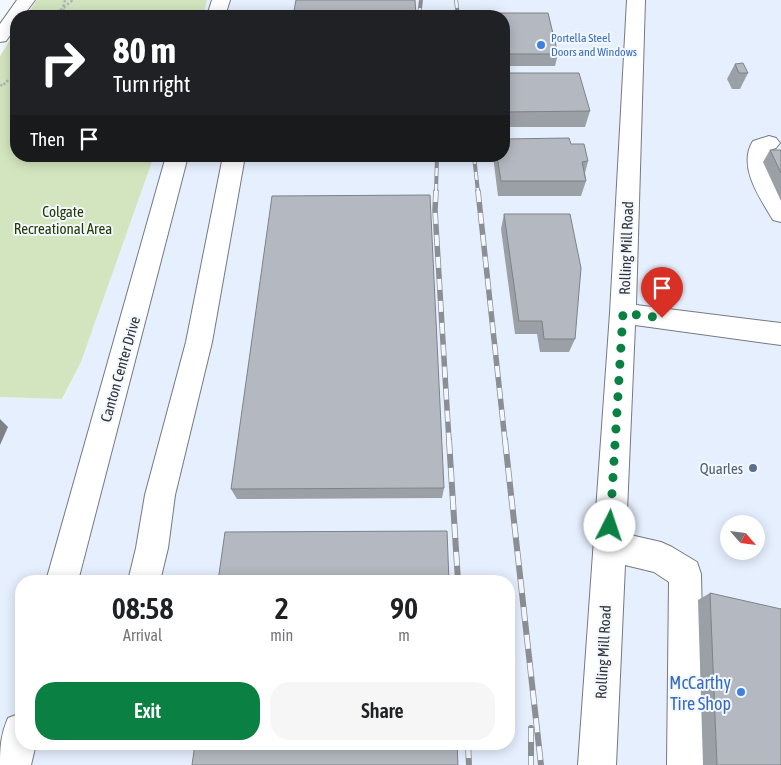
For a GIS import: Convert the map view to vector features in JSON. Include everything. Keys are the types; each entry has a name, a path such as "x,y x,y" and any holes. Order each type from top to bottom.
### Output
{"street":[{"name":"Rolling Mill Road","path":"597,765 623,313 636,0"},
{"path":"0,37 10,23"},
{"path":"768,143 760,146 758,167 764,184 781,214"},
{"name":"Canton Center Drive","path":"64,575 175,162"},
{"path":"145,575 152,548 160,495 199,342 233,162"},
{"path":"623,313 781,334"},
{"path":"609,546 661,558 685,574 686,765"},
{"path":"12,765 16,750"}],"path":[{"path":"63,8 65,0"},
{"path":"60,10 73,0"},
{"path":"0,85 3,86 6,81 10,81"}],"shaded area":[{"path":"207,0 781,0 781,765 0,765 0,397 63,399 81,362 152,162 510,162 510,10 204,10"}],"green space":[{"path":"37,0 207,0 204,10 30,10"},
{"name":"Colgate Recreational Area","path":"10,40 10,162 152,162 81,362 62,399 0,397 0,56"}],"building":[{"path":"296,0 415,0 416,10 294,10"},
{"path":"510,13 548,13 558,54 510,54"},
{"path":"743,63 748,73 739,73 735,64"},
{"path":"510,73 579,73 590,111 510,112"},
{"path":"569,138 571,144 584,144 588,161 582,162 586,181 501,181 498,162 510,162 510,139"},
{"path":"770,150 781,150 781,173"},
{"path":"430,195 444,488 231,489 272,196"},
{"path":"504,214 570,214 581,268 575,339 544,339 542,321 519,321"},
{"path":"447,531 449,575 219,575 225,532"},
{"name":"McCarthy Tire Shop","path":"710,593 781,609 781,765 717,765"},
{"path":"194,750 457,750 458,765 192,765"}],"railway":[{"path":"420,10 421,0"},
{"path":"456,0 457,10"},
{"path":"436,192 437,162"},
{"path":"475,162 478,192"},
{"path":"436,191 435,210 449,441"},
{"path":"478,191 505,441"},
{"path":"449,440 458,575"},
{"path":"505,440 541,765"},
{"path":"531,728 531,765"},
{"path":"468,750 469,765"}],"place":[{"name":"Portella Steel Doors and Windows","path":"541,45"},
{"name":"Quarles","path":"753,468"},
{"name":"McCarthy Tire Shop","path":"741,692"}],"route":[{"path":"610,526 623,313 662,318"}]}
